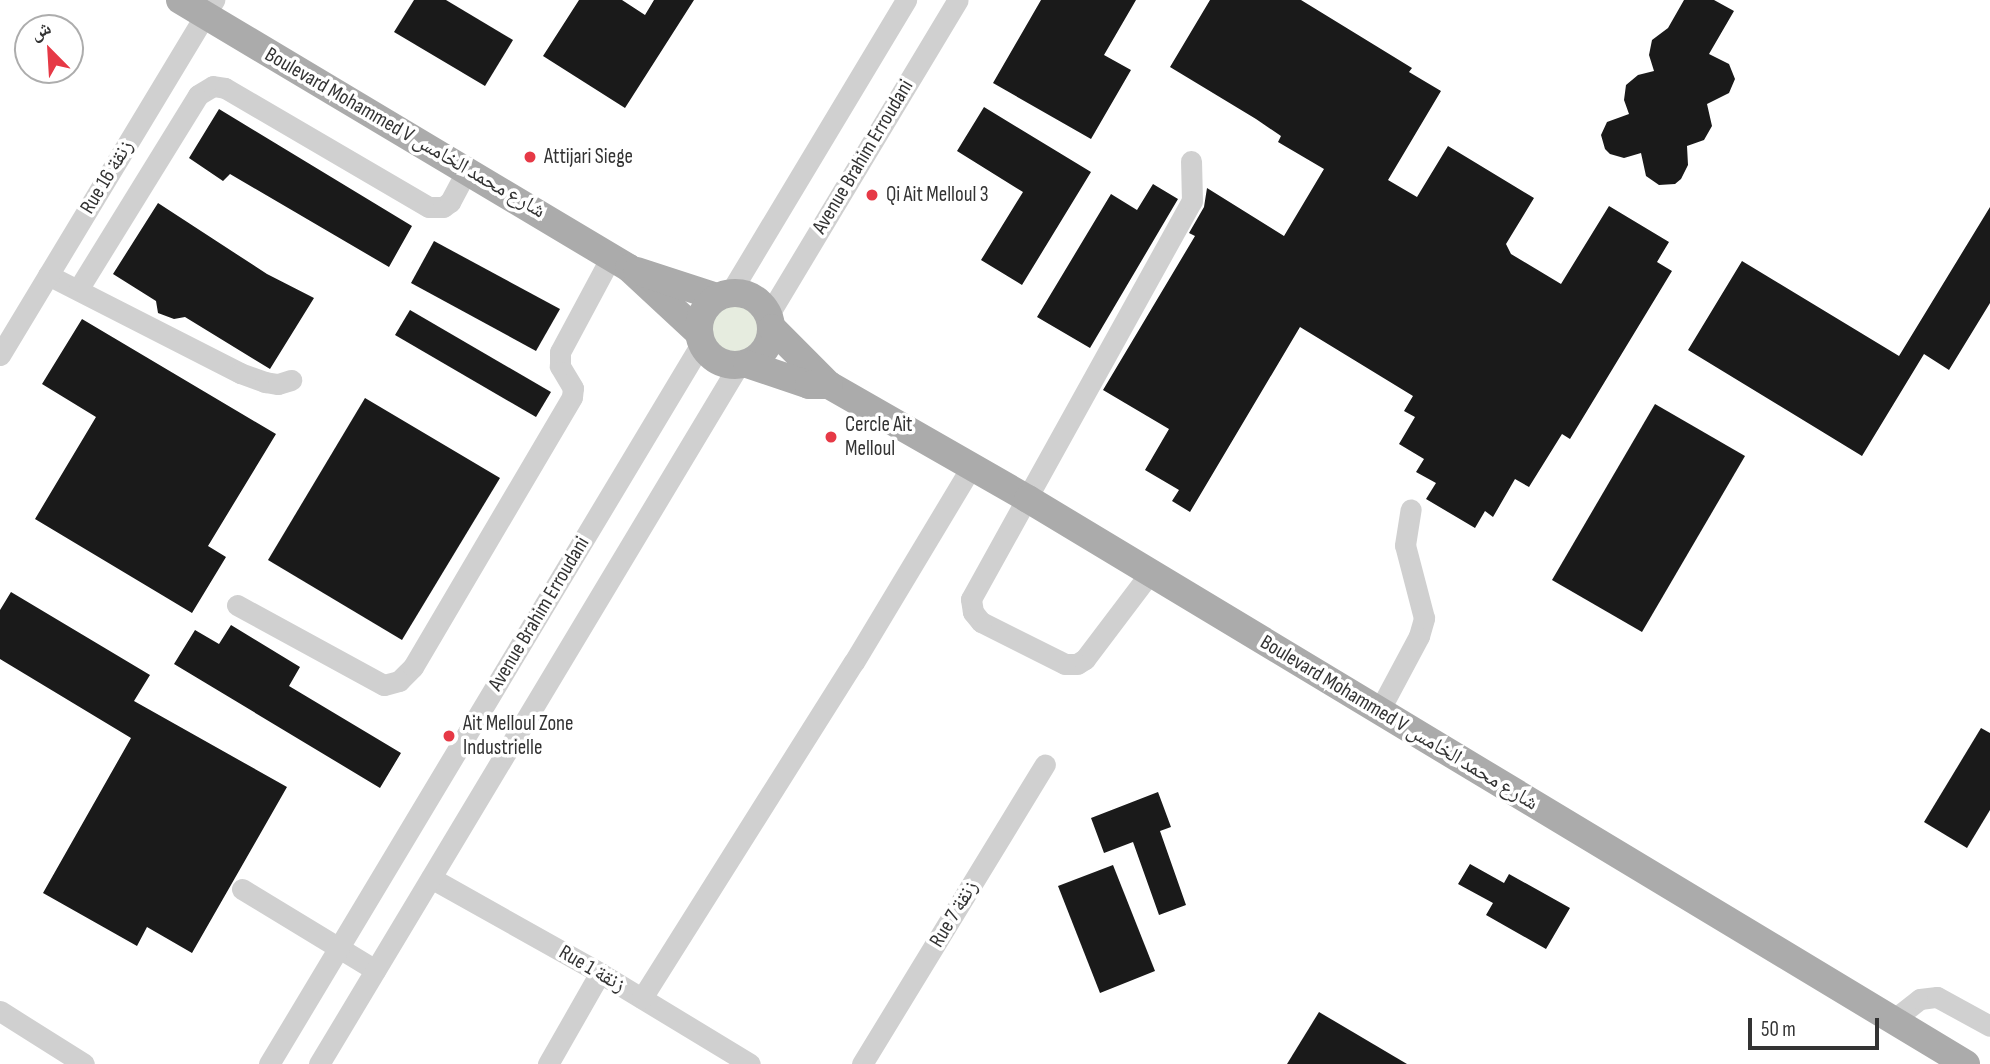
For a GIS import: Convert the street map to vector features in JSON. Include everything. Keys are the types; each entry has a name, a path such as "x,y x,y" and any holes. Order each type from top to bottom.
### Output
{"main road":[{"name":"Boulevard Mohammed V شارع محمد الخامس","path":"180,0 209,8 467,170 620,262 700,338"},
{"name":"Boulevard Mohammed V شارع محمد الخامس","path":"620,262 724,295"},
{"path":"724,295 753,297 770,321 765,350 743,365 716,361 700,338 703,313 724,295"},
{"name":"Boulevard Mohammed V شارع محمد الخامس","path":"770,321 829,385 1028,499 1966,1064"},
{"name":"Boulevard Mohammed V شارع محمد الخامس","path":"743,365 809,385 829,385"}],"street":[{"name":"Avenue Brahim Erroudani","path":"724,295 906,0"},
{"name":"Avenue Brahim Erroudani","path":"770,321 958,0"},
{"name":"Rue 16 زنقة","path":"0,355 209,8"},
{"path":"79,288 198,95 213,86 225,88 429,207 443,206 450,202 467,170"},
{"path":"1150,573 1085,659 1077,664 1065,664 981,622 973,612 971,599 1192,201 1191,161"},
{"path":"237,605 384,685 399,681 413,667 572,397 573,388 560,366 560,352 620,262"},
{"path":"48,275 79,288 240,373 278,384 290,380"},
{"name":"Avenue Brahim Erroudani","path":"269,1064 700,338"},
{"path":"319,1064 743,365"},
{"path":"642,998 861,650 971,467"},
{"path":"1379,711 1419,636 1424,618 1405,545 1411,509"},
{"name":"Rue 7 زنقة","path":"862,1064 1045,764"},
{"name":"Rue 1 زنقة","path":"431,878 642,998 719,1056 750,1064"},
{"path":"243,889 375,971"},
{"path":"548,1064 600,973"},
{"path":"1893,1020 1920,999 1937,997 1990,1026"},
{"path":"0,1011 83,1064"}],"shaded area":[{"path":"734,305 744,307 752,313 758,321 758,341 752,349 744,355 734,357 724,355 716,349 710,341 708,331 710,321 716,313 724,307"}],"building":[{"path":"414,0 446,0 513,40 485,86 394,32"},
{"path":"579,0 622,0 645,15 654,0 694,0 625,108 543,56"},
{"path":"1041,0 1136,0 1104,55 1131,70 1091,139 993,83"},
{"path":"1210,0 1301,0 1412,68 1409,72 1441,91 1388,180 1417,197 1448,146 1534,198 1506,244 1511,254 1561,284 1609,206 1669,242 1657,262 1672,271 1570,439 1562,434 1529,487 1515,479 1493,517 1485,511 1475,528 1426,499 1436,483 1416,472 1424,459 1399,444 1415,417 1404,411 1413,396 1300,327 1190,512 1172,501 1179,490 1145,470 1169,429 1103,390 1195,236 1189,233 1204,207 1207,188 1284,236 1324,169 1278,142 1281,136 1256,119 1170,67"},
{"path":"1684,0 1714,0 1734,11 1709,54 1729,64 1735,79 1729,93 1707,104 1712,126 1704,140 1687,146 1688,165 1681,179 1675,184 1659,185 1646,176 1641,153 1624,158 1610,154 1605,149 1601,135 1607,122 1629,114 1624,100 1626,85 1638,75 1654,71 1649,55 1652,40 1668,28"},
{"path":"984,107 1091,172 1022,285 981,260 1023,192 957,151"},
{"path":"219,109 412,226 389,267 230,174 223,181 189,158"},
{"path":"1153,184 1178,199 1090,348 1037,317 1111,194 1137,210"},
{"path":"158,203 267,274 314,298 270,369 185,317 174,319 158,313 156,301 113,274"},
{"path":"1990,207 1990,303 1949,370 1924,354 1862,456 1688,350 1742,261 1899,356"},
{"path":"434,241 560,309 536,351 411,283"},
{"path":"410,310 551,392 536,417 395,335"},
{"path":"82,319 276,434 208,546 226,557 192,613 35,519 96,417 42,384"},
{"path":"365,398 500,478 402,640 268,560"},
{"path":"1655,404 1745,456 1642,632 1552,580"},
{"path":"11,592 150,675 134,701 287,787 192,953 147,927 137,946 43,893 131,738 0,659 0,610"},
{"path":"231,625 300,667 289,686 401,753 380,788 174,664 195,630 219,644"},
{"path":"1981,728 1990,733 1990,810 1967,848 1924,822"},
{"path":"1158,792 1171,827 1160,831 1186,905 1159,915 1133,842 1104,853 1091,818"},
{"path":"1470,864 1504,883 1509,874 1570,908 1546,949 1486,915 1493,903 1458,884"},
{"path":"1113,865 1155,971 1100,993 1058,886"},
{"path":"1319,1012 1407,1064 1287,1064"}],"place":[{"name":"Attijari Siege","path":"530,157"},
{"name":"Qi Ait Melloul 3","path":"872,195"},
{"name":"Cercle Ait Melloul","path":"831,437"},
{"name":"Ait Melloul Zone Industrielle","path":"449,736"}]}
